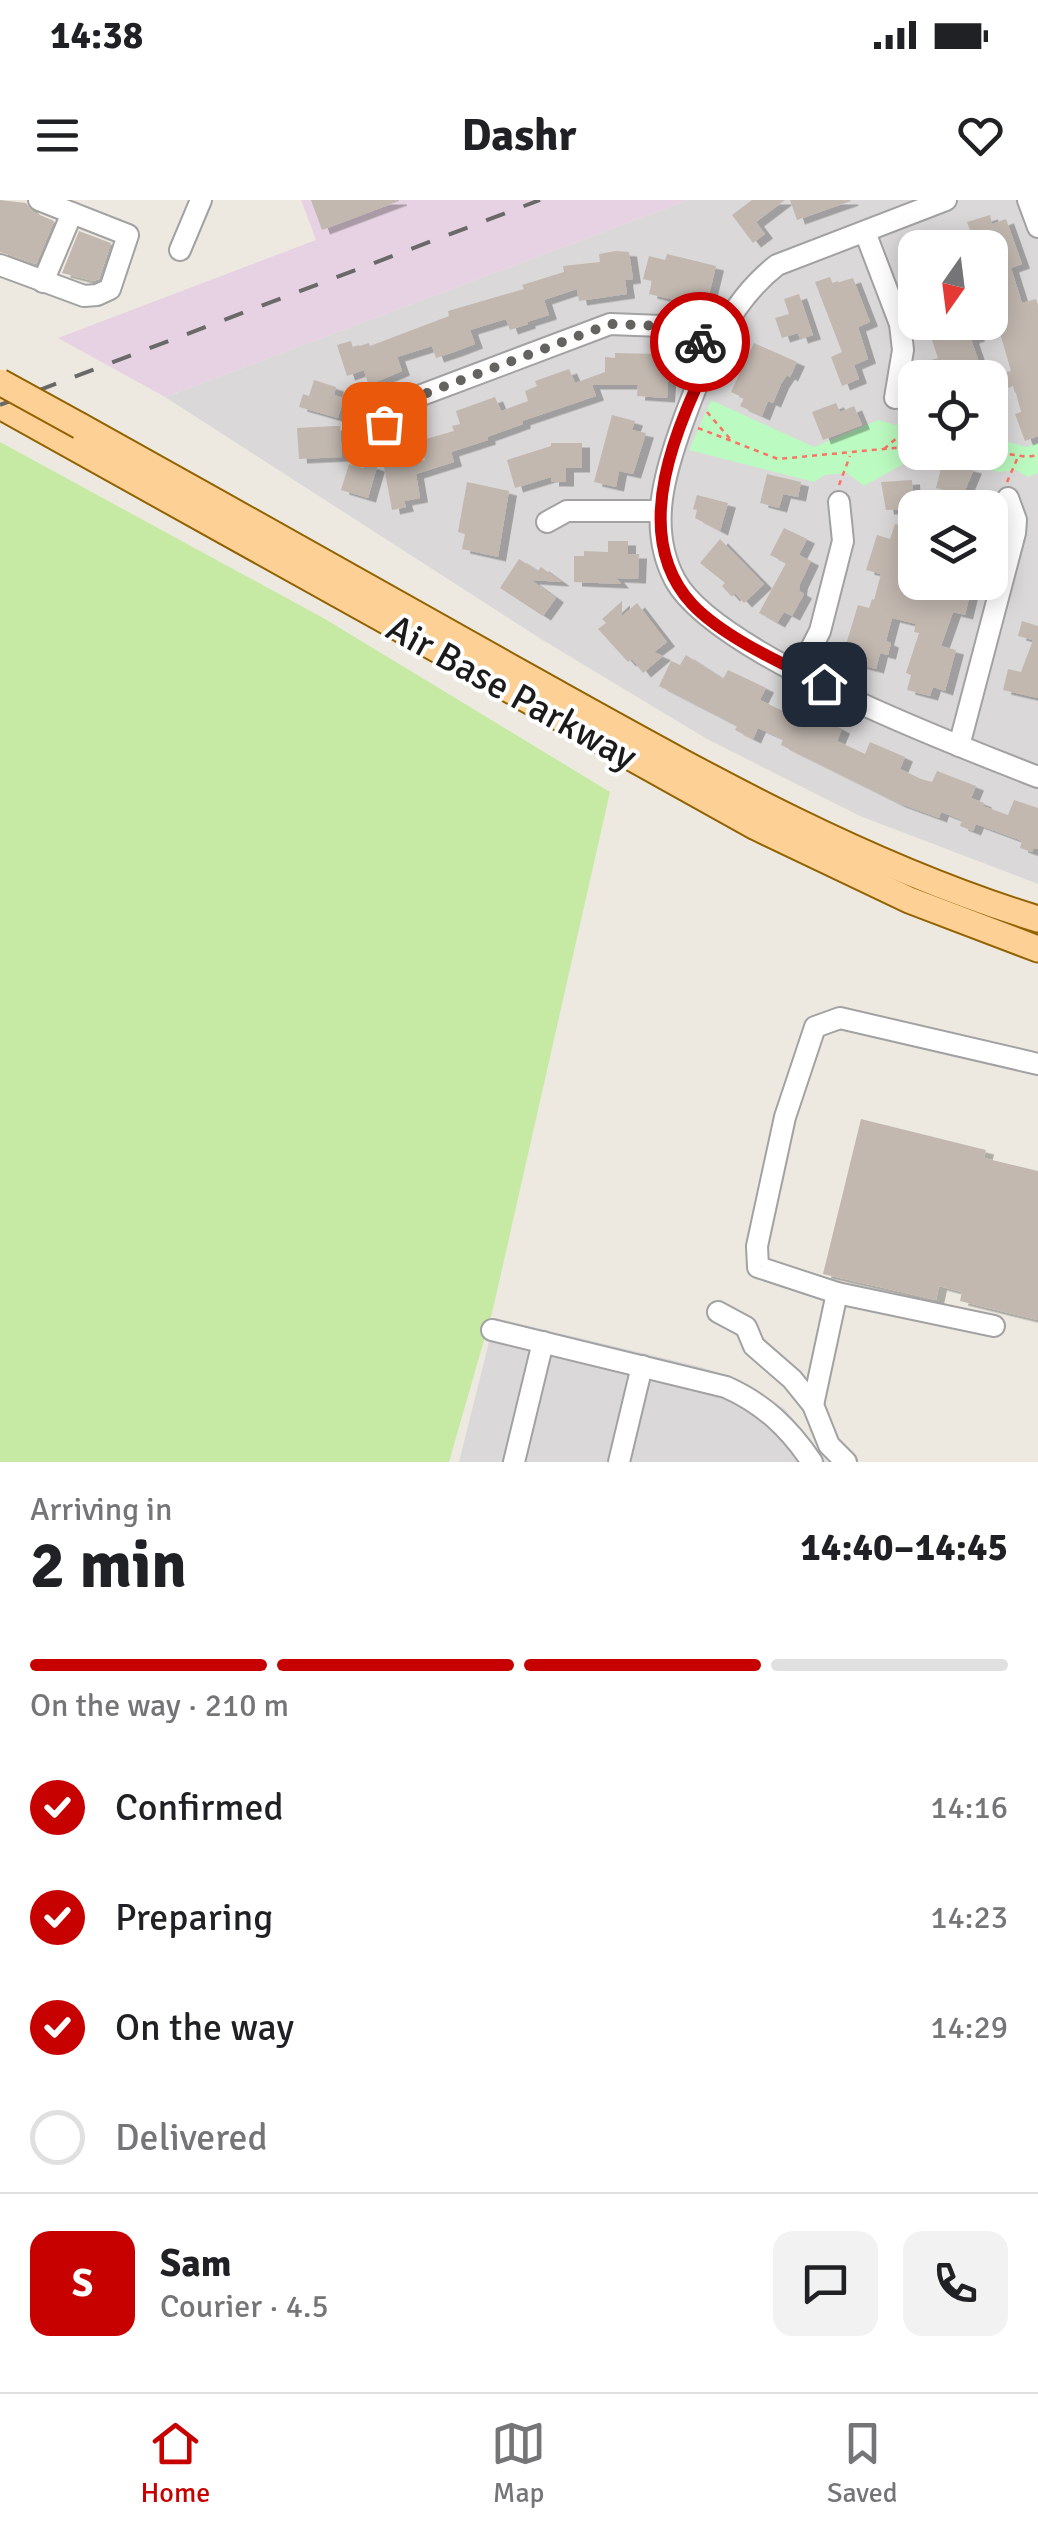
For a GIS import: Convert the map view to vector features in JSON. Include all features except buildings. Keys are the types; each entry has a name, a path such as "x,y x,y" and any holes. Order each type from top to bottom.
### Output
{"main road":[{"name":"Air Base Parkway","path":"0,382 68,431 756,828 909,900 1038,949"},
{"name":"Air Base Parkway","path":"0,406 68,431 706,776 825,836 892,866 1038,919"}],"street":[{"path":"0,265 84,296 110,290 128,235 39,200"},
{"path":"180,250 201,200"},
{"path":"946,200 777,265 754,283 714,349 674,446 659,512 665,554 675,580 692,604 718,626 799,672 959,746 1038,776"},
{"path":"1028,200 1038,227"},
{"path":"43,282 72,213"},
{"path":"866,232 900,324 903,350 896,398"},
{"path":"384,424 411,399 610,324 662,326 714,349"},
{"path":"1008,498 1016,520 1008,560"},
{"path":"799,672 820,630 844,541 839,502"},
{"path":"547,522 567,511 659,512"},
{"path":"959,746 998,600"},
{"path":"994,1326 837,1293 758,1267 757,1246 784,1117 815,1026 840,1018 1038,1064"},
{"path":"813,1405 837,1293"},
{"path":"718,1312 746,1326 754,1346 792,1379 813,1405 830,1445 846,1462"},
{"path":"492,1330 726,1387 746,1396 782,1423 812,1462"},
{"path":"514,1462 542,1342"},
{"path":"619,1462 642,1366"}],"path":[{"path":"896,398 898,405"},
{"path":"704,408 732,442"},
{"path":"696,426 778,460 898,448"},
{"path":"883,450 898,437"},
{"path":"839,502 838,481 850,454"},
{"path":"1008,454 1038,455"},
{"path":"1007,490 1006,480 1018,456"}],"shaded area":[{"path":"301,200 688,200 165,397 58,338 316,240"},
{"path":"688,200 1038,200 1038,884 860,816 707,739 541,639 165,397"},
{"path":"495,1318 701,1367 739,1380 785,1409 827,1462 459,1462"}],"green space":[{"path":"711,400 814,447 878,420 898,424 898,467 864,486 847,473 825,475 814,482 689,450"},
{"path":"0,442 325,619 610,792 493,1309 449,1462 0,1462"},
{"path":"1008,442 1027,447 1038,443 1038,473 1028,477 1016,470 999,472 991,470 1008,470"}],"railway":[{"path":"0,405 540,200"}],"way so far":[{"path":"384,424 411,399 610,324 662,326 700,342"}],"route":[{"path":"700,342 714,349 674,446 663,490 659,512 665,554 675,580 692,604 718,626 824,684"}]}
